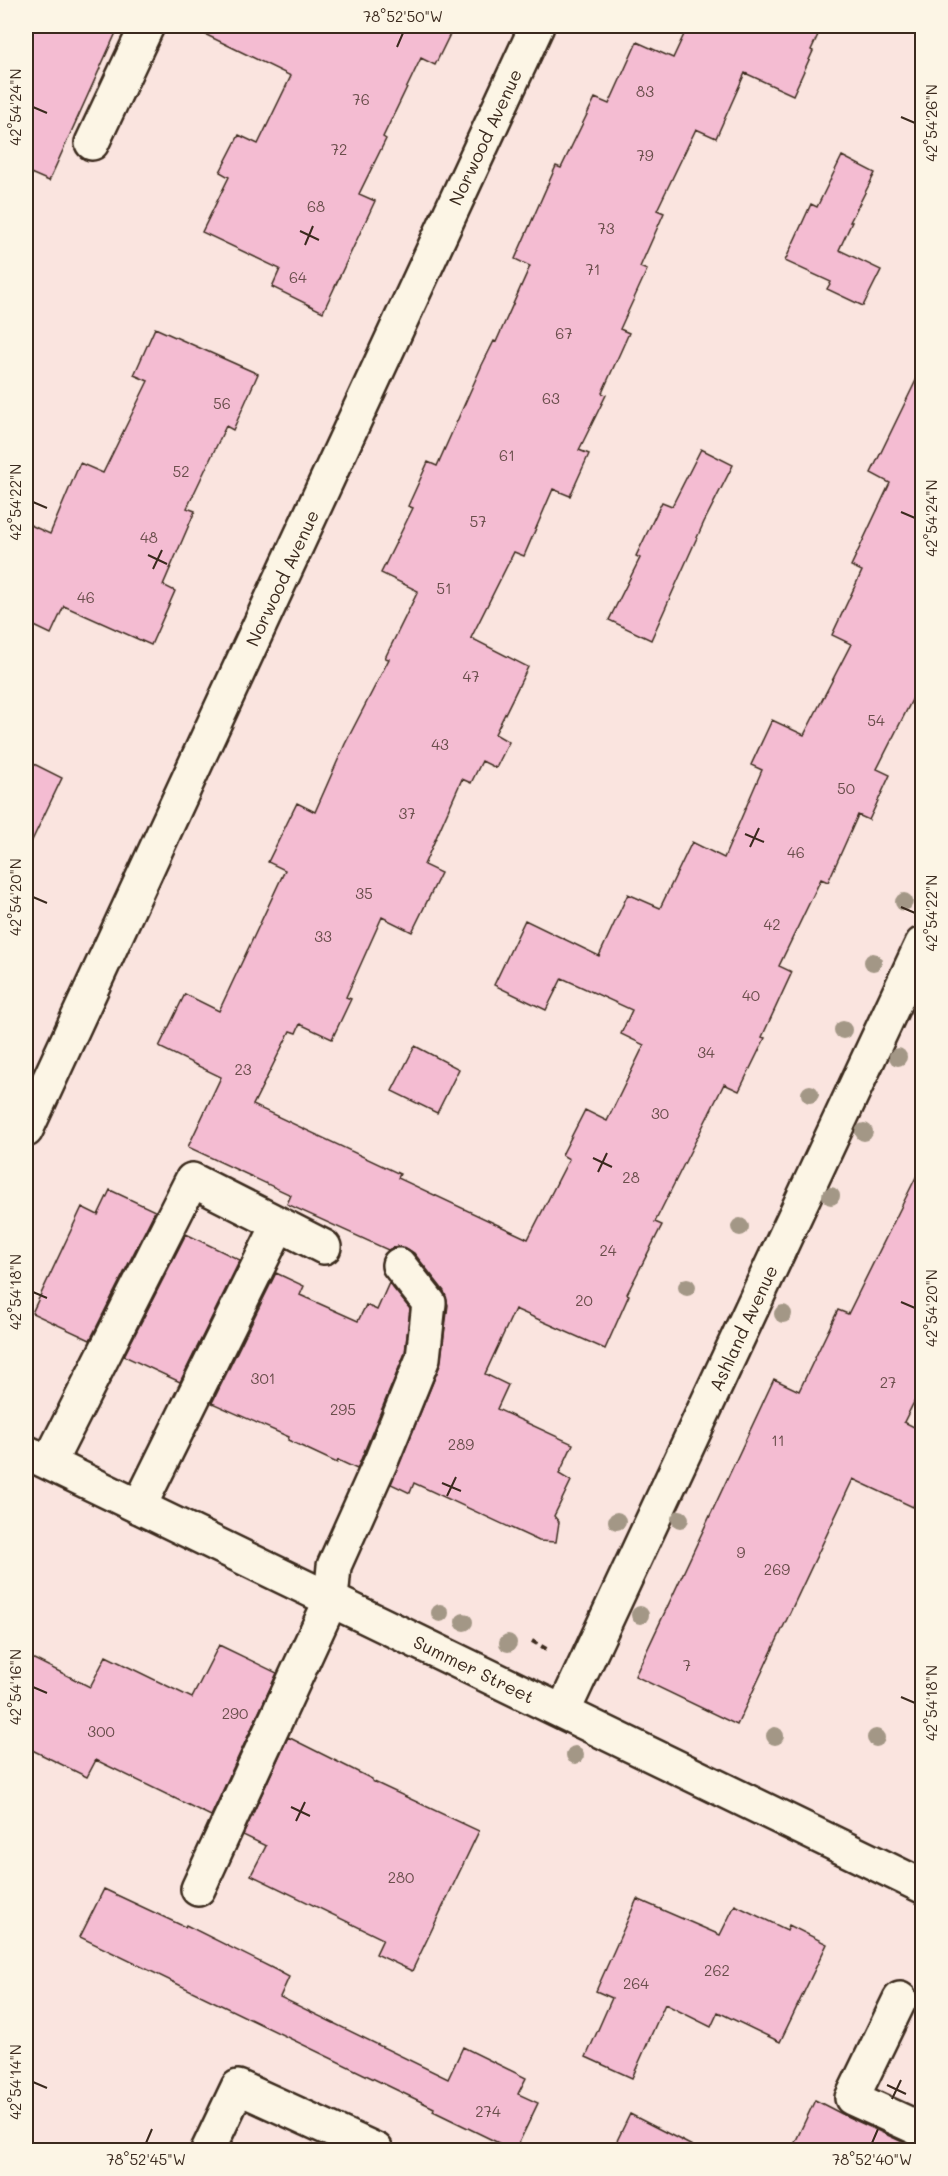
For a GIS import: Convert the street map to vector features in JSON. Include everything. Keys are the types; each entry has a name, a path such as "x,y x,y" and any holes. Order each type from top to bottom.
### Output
{"street":[{"path":"92,143 147,26"},
{"name":"Norwood Avenue","path":"26,1130 537,26"},
{"name":"Ashland Avenue","path":"563,1713 922,944"},
{"path":"37,1458 192,1180 324,1247"},
{"path":"139,1507 279,1224"},
{"path":"198,1889 331,1600 334,1566 382,1459 423,1358 429,1303 399,1265"},
{"name":"Summer Street","path":"37,1458 922,1886"},
{"path":"900,1999 852,2098 922,2130"},
{"path":"208,2151 238,2087 376,2151"}],"path":[{"path":"532,1641 549,1651"}],"building":[{"path":"26,26 119,26 49,181 26,171"},
{"path":"188,26 454,26 435,65 421,58 383,137 386,139 359,194 375,201 323,312 272,287 280,269 202,232 229,177 220,172 239,135 258,144 291,76"},
{"path":"688,26 822,26 793,95 745,73 716,138 696,129 657,210 664,213 640,267 647,270 620,329 629,333 602,393 606,395 579,450 589,454 570,496 553,489 524,556 514,552 471,638 528,667 495,734 509,742 496,768 482,761 471,783 462,779 424,865 441,873 412,932 382,917 346,997 351,999 332,1039 300,1024 296,1033 290,1031 253,1105 400,1174 398,1178 528,1239 569,1159 562,1155 585,1110 607,1121 644,1045 621,1034 632,1010 562,978 546,1010 494,985 525,920 599,956 628,894 660,908 692,842 724,858 762,770 751,765 772,720 804,735 851,644 832,635 862,571 851,566 890,483 871,473 922,368 922,680 877,769 890,775 869,820 858,815 828,882 821,879 779,966 792,972 762,1037 765,1038 739,1091 724,1084 655,1222 662,1225 627,1294 629,1295 605,1349 515,1309 485,1374 508,1385 497,1409 573,1444 559,1474 571,1481 554,1516 559,1522 556,1542 539,1541 414,1483 410,1493 391,1484 440,1365 448,1305 444,1291 414,1253 406,1248 397,1246 388,1250 287,1204 291,1195 188,1147 221,1077 159,1047 185,994 219,1011 285,870 268,862 297,803 315,812 345,744 389,659 385,658 418,591 381,573 413,508 408,506 428,462 437,466 530,266 515,259 556,166 561,168 595,98 609,104 637,42 673,58"},
{"path":"842,156 875,173 850,222 852,222 839,250 881,270 863,306 827,289 831,282 785,261 811,204 817,207"},
{"path":"155,328 258,374 233,430 226,426 187,508 195,511 163,585 175,591 151,645 64,606 51,634 26,622 26,523 50,534 80,463 103,473 148,381 134,375"},
{"path":"701,449 733,465 704,522 651,640 609,620 640,558 636,556 662,502 672,506"},
{"path":"26,760 62,778 26,853"},
{"path":"415,1046 459,1069 437,1113 392,1091"},
{"path":"922,1165 922,1386 904,1422 922,1431 922,1487 913,1507 853,1479 737,1725 635,1676 774,1379 799,1391 838,1310 848,1314"},
{"path":"110,1190 155,1211 90,1340 32,1313 82,1207 98,1215"},
{"path":"186,1234 240,1260 180,1382 124,1356"},
{"path":"276,1273 304,1286 300,1295 358,1321 366,1305 377,1310 389,1283 410,1309 405,1353 357,1469 338,1460 337,1463 288,1440 289,1437 212,1403"},
{"path":"219,1645 277,1673 211,1816 96,1760 87,1777 26,1747 26,1655 90,1687 106,1656 192,1698"},
{"path":"288,1737 372,1781 479,1831 412,1971 376,1954 383,1939 251,1875 266,1846 243,1835"},
{"path":"104,1889 185,1927 186,1925 289,1977 280,1997 448,2079 463,2047 526,2078 518,2094 538,2103 515,2151 433,2111 434,2108 80,1937"},
{"path":"637,1899 720,1935 735,1905 787,1930 789,1925 827,1944 780,2042 718,2012 711,2027 665,2004 632,2078 586,2057 612,1998 596,1991"},
{"path":"815,2100 844,2115 922,2151 791,2151"},
{"path":"630,2114 702,2151 612,2151"}]}
